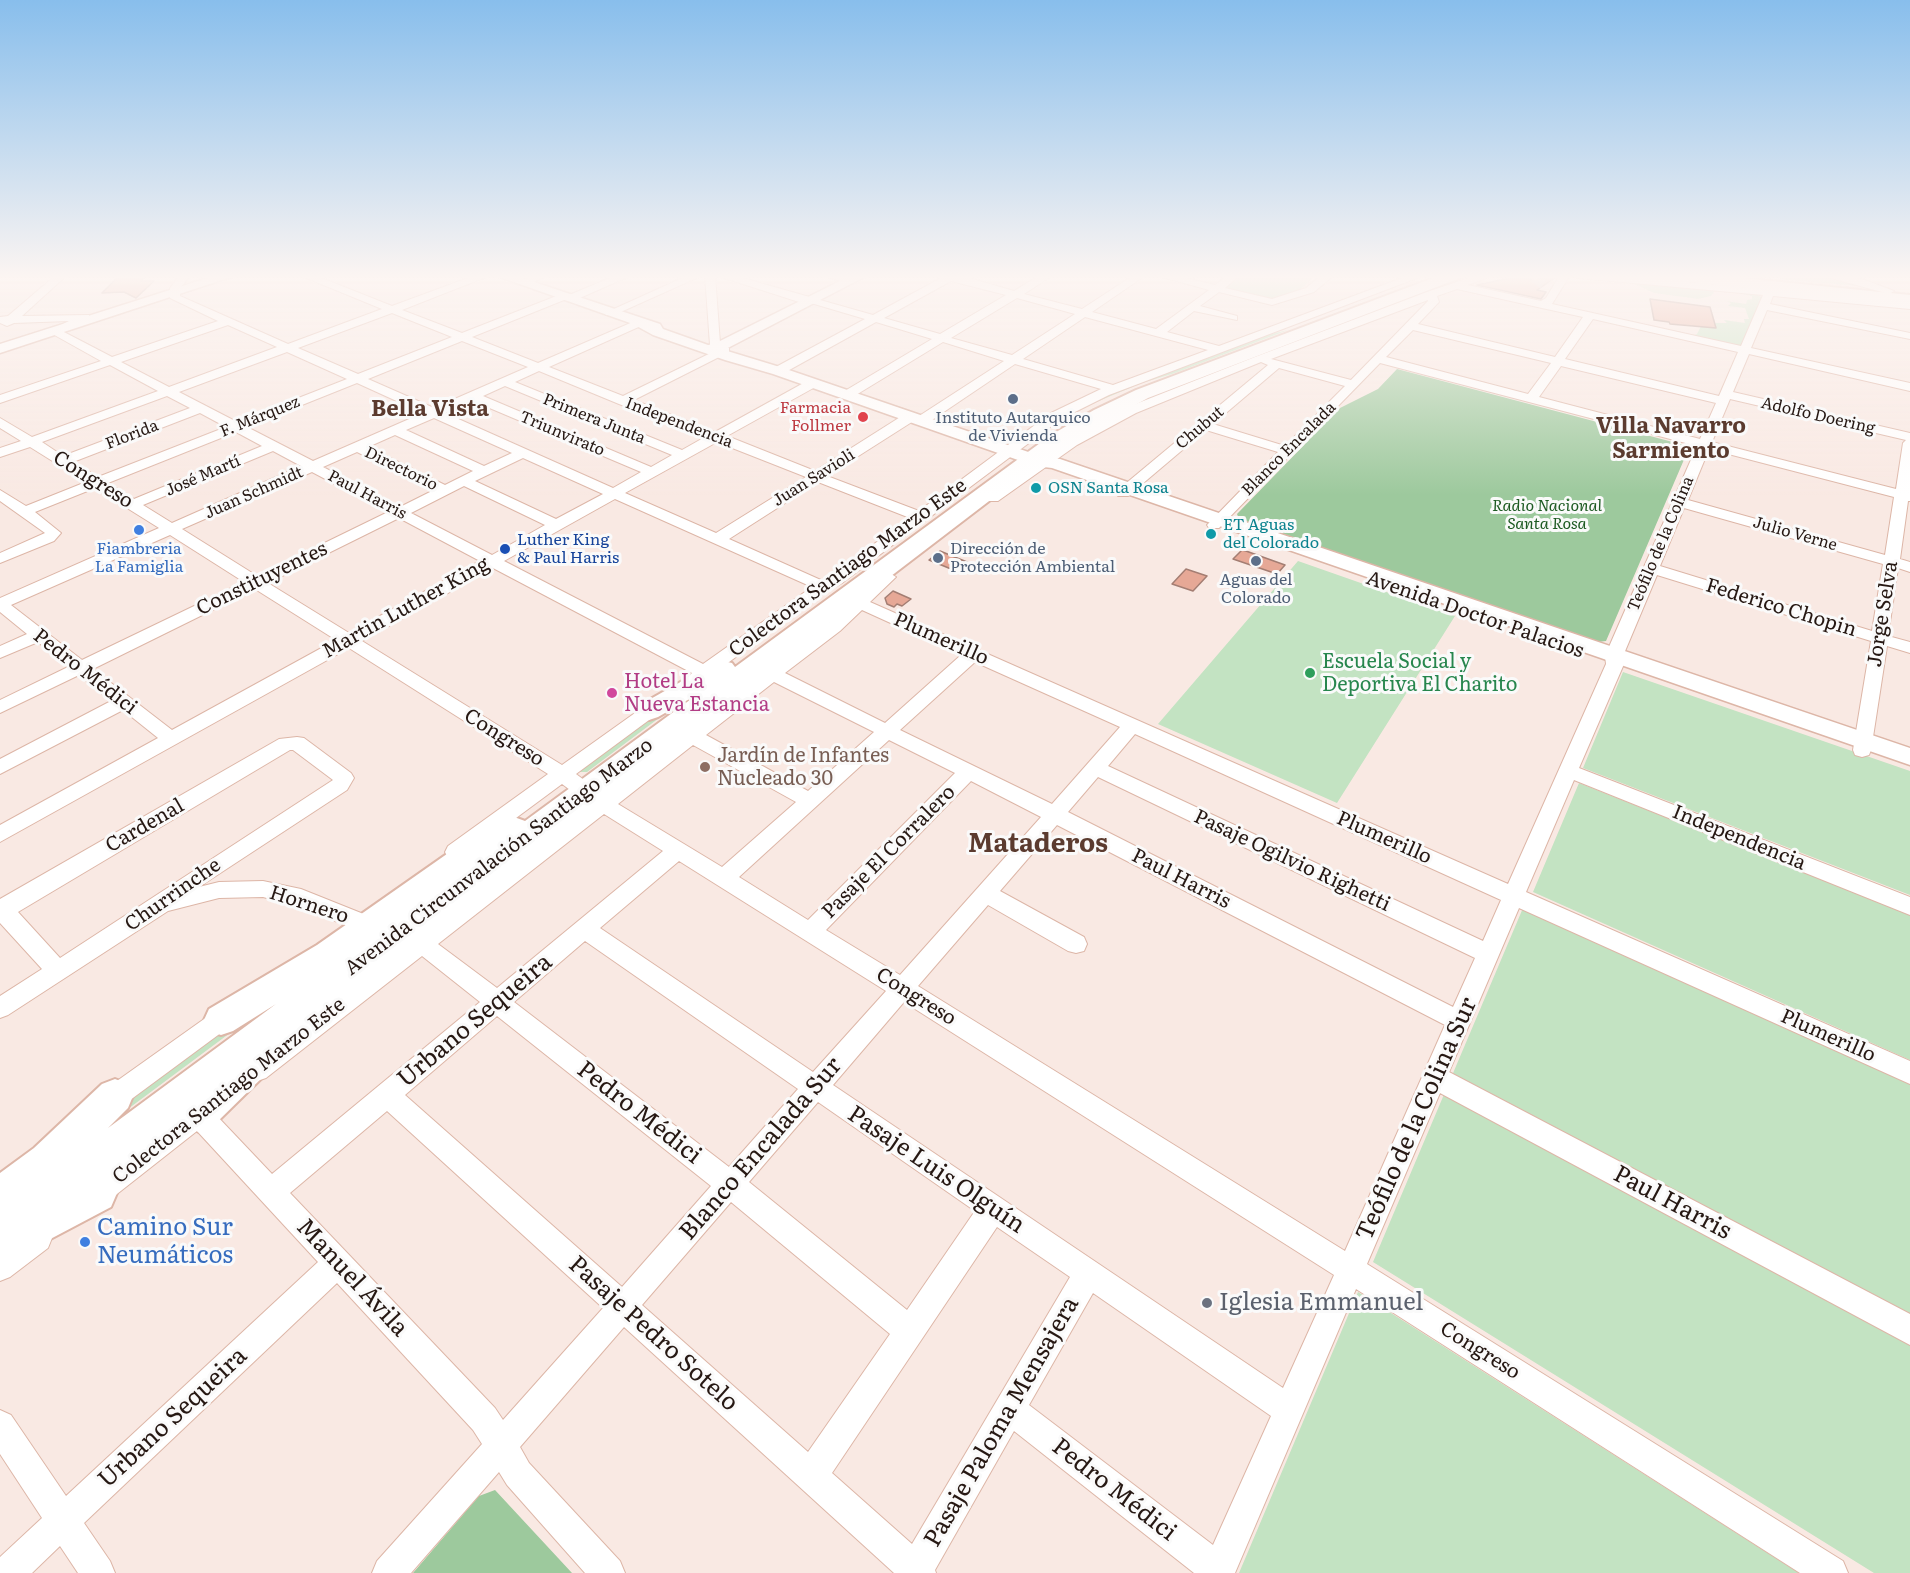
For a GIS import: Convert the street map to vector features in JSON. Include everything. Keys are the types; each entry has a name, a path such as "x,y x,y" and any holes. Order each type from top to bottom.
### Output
{"highway":[{"name":"Avenida Circunvalación Santiago Marzo","path":"0,1213 537,815 633,757 1031,454 1058,430 1093,410 1249,348"},
{"name":"Avenida Circunvalación Santiago Marzo","path":"0,1232 481,871 582,789 840,594 1031,454 1133,398 1264,348"},
{"path":"1259,359 1276,348"},
{"path":"1049,421 1144,383 1180,374"},
{"path":"1031,454 1121,408 1164,396"},
{"path":"650,711 708,679 795,616 840,594"},
{"path":"633,757 679,731 771,663 815,641"},
{"path":"221,1020 329,955 471,853 537,815"},
{"path":"199,1115 310,1010 438,912 481,871"},
{"path":"0,1197 48,1161 115,1096"},
{"path":"0,1248 97,1193"}],"main road":[{"name":"Avenida Doctor Palacios","path":"716,348 916,419 1031,454 1048,468 1126,491 1217,522 1863,746 1910,766"},
{"name":"Avenida Doctor Palacios","path":"1863,746 1910,758"}],"street":[{"name":"Paul Harris","path":"87,348 704,672"},
{"path":"0,399 148,348"},
{"path":"0,453 288,348"},
{"name":"Plumerillo","path":"290,348 1910,1072"},
{"name":"F. Márquez","path":"25,511 433,348"},
{"name":"Independencia","path":"491,348 920,517"},
{"name":"Juan Schmidt","path":"0,604 581,348"},
{"path":"623,400 714,348"},
{"path":"778,371 820,348"},
{"path":"847,395 926,348"},
{"path":"974,348 1113,389"},
{"name":"Juan Savioli","path":"718,539 816,477 1031,348"},
{"path":"1215,348 1221,350"},
{"name":"Colectora Santiago Marzo Este","path":"0,1267 421,943 582,789 650,711 704,672 840,594 920,517 1031,454 1049,421 1113,389 1225,348"},
{"path":"1164,396 1282,348"},
{"name":"Blanco Encalada","path":"1217,522 1389,348"},
{"name":"Adolfo Doering","path":"1502,348 1910,437"},
{"path":"1531,399 1567,348"},
{"path":"1737,348 1910,387"},
{"name":"Teófilo de la Colina","path":"1615,660 1651,568 1744,350"},
{"path":"1259,359 1353,384"},
{"path":"1378,359 1906,496"},
{"name":"Chubut","path":"1126,491 1276,364"},
{"name":"Primera Junta","path":"505,382 683,455"},
{"name":"Martin Luther King","path":"0,834 813,383"},
{"name":"Triunvirato","path":"472,396 652,472"},
{"name":"Florida","path":"62,461 202,408"},
{"name":"Congreso","path":"0,422 1831,1573"},
{"path":"1204,425 1287,451"},
{"path":"395,430 483,471"},
{"name":"Jorge Selva","path":"1863,746 1892,562 1906,496 1910,443"},
{"name":"José Martí","path":"132,505 274,446"},
{"name":"Directorio","path":"357,447 445,490"},
{"name":"Constituyentes","path":"0,707 524,452"},
{"path":"464,481 556,525"},
{"path":"0,494 54,531 54,534 0,558"},
{"name":"Julio Verne","path":"1680,502 1910,567"},
{"name":"Federico Chopin","path":"1651,568 1910,648"},
{"name":"Colectora Santiago Marzo Este","path":"0,1180 358,921 582,789 692,736 842,620 840,594"},
{"name":"Pedro Médici","path":"0,604 171,739"},
{"path":"0,653 39,635"},
{"path":"724,878 972,654"},
{"name":"Teófilo de la Colina Sur","path":"1218,1572 1569,771 1615,660"},
{"name":"Paul Harris","path":"772,674 1459,1021"},
{"path":"0,767 124,702"},
{"name":"Blanco Encalada Sur","path":"389,1573 1133,725"},
{"path":"692,736 810,801"},
{"name":"Churrinche","path":"0,1008 154,910 190,882 340,786 344,781 342,776 297,743 291,743"},
{"name":"Cardenal","path":"1,910 291,743"},
{"name":"Pasaje Ogilvio Righetti","path":"1095,768 1488,954"},
{"name":"Independencia","path":"1569,771 1910,906"},
{"name":"Pasaje El Corralero","path":"810,932 968,772"},
{"name":"Urbano Sequeira","path":"271,1192 678,850"},
{"name":"Hornero","path":"154,910 204,893 234,889 263,889 295,896 358,921"},
{"path":"985,894 1076,944"},
{"path":"1,910 58,971"},
{"name":"Pasaje Luis Olguín","path":"584,929 1289,1410"},
{"name":"Pedro Médici","path":"421,943 730,1184 909,1332"},
{"name":"Paul Harris","path":"1435,1077 1910,1330"},
{"name":"Pasaje Pedro Sotelo","path":"387,1095 917,1572"},
{"name":"Manuel Ávila","path":"199,1115 489,1425 518,1474 608,1573"},
{"path":"811,1476 993,1209"},
{"name":"Urbano Sequeira","path":"7,1573 338,1263"},
{"name":"Pasaje Paloma Mensajera","path":"917,1572 1088,1274"},
{"name":"Pedro Médici","path":"1010,1409 1218,1572"},
{"path":"0,1426 98,1573"}],"green space":[{"path":"1230,348 1240,348 1142,383 1077,410 1101,397"},
{"name":"Radio Nacional Santa Rosa","path":"1397,369 1689,448 1606,641 1598,642 1239,519 1237,514 1340,408 1378,389"},
{"name":"Escuela Social y Deportiva El Charito","path":"1298,561 1455,616 1337,803 1158,724"},
{"path":"1623,672 1910,771 1910,895 1583,768"},
{"path":"695,691 587,772 577,772 661,708"},
{"path":"1579,783 1910,914 1910,1060 1533,892"},
{"path":"1523,908 1910,1083 1910,1573 1874,1573 1373,1262"},
{"path":"312,972 58,1161 115,1106 235,1018"},
{"path":"1358,1292 1799,1573 1239,1573"},
{"path":"495,1490 572,1573 413,1573 479,1496"}],"building":[{"name":"Aguas del Colorado","path":"1242,550 1285,565 1277,574 1233,559"},
{"path":"940,551 967,562 956,571 929,560"},
{"path":"1186,569 1207,576 1193,591 1172,584"},
{"path":"893,591 911,599 902,606 897,604 894,607 887,604 885,598"}],"place":[{"name":"Instituto Autarquico de Vivienda","path":"1013,399"},
{"name":"Farmacia Follmer","path":"863,417"},
{"name":"OSN Santa Rosa","path":"1036,488"},
{"name":"Fiambreria La Famiglia","path":"139,530"},
{"name":"ET Aguas del Colorado","path":"1211,534"},
{"name":"Luther King & Paul Harris","path":"505,549"},
{"name":"Dirección de Protección Ambiental","path":"938,558"},
{"name":"Aguas del Colorado","path":"1256,561"},
{"name":"Escuela Social y Deportiva El Charito","path":"1310,673"},
{"name":"Hotel La Nueva Estancia","path":"612,693"},
{"name":"Jardín de Infantes Nucleado 30","path":"705,767"},
{"name":"Camino Sur Neumáticos","path":"85,1242"},
{"name":"Iglesia Emmanuel","path":"1207,1303"}],"district":[{"name":"Bella Vista","path":"430,410"},
{"name":"Villa Navarro Sarmiento","path":"1671,440"},
{"name":"Mataderos","path":"1038,844"}]}
